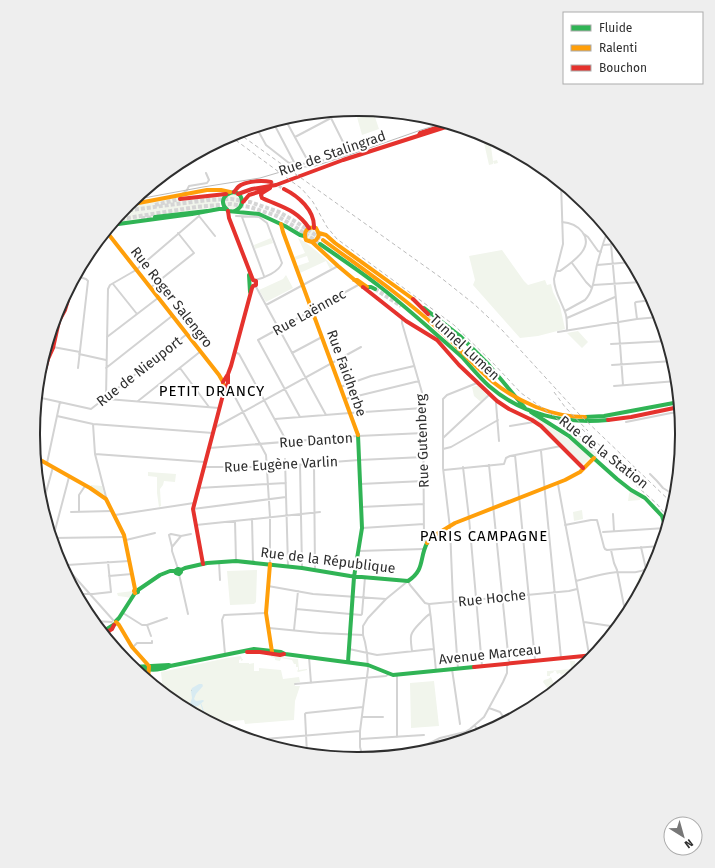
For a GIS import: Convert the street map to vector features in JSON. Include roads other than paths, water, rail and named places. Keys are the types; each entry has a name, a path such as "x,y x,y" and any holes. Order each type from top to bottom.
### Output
{"main road":[{"name":"Rue de Stalingrad","path":"437,129 441,127"},
{"name":"Rue de Stalingrad","path":"238,194 252,189 276,184 419,135 420,133 442,128"},
{"path":"201,562 193,509 194,503 254,282 227,210 223,205 224,198 239,186 264,181 270,185 262,193 262,198 292,212 304,220 312,228 318,230 318,243"},
{"name":"Rue de Stalingrad","path":"242,202 250,194 270,185"},
{"path":"284,189 296,195 303,201 314,218 312,228"},
{"path":"139,203 215,190 238,194 241,197 242,205 235,213 231,215 230,220"},
{"path":"180,197 230,193"},
{"path":"155,217 220,208 235,213 259,214 288,227 304,236 308,241 318,243 338,266 354,280 363,286 375,289"},
{"path":"120,224 199,215 207,211"},
{"path":"281,224 302,285"},
{"path":"283,232 284,229 288,227"},
{"path":"304,236 305,231 312,228"},
{"name":"Rue de la Station","path":"319,233 326,235 460,336 488,364 526,409 569,436 583,447 617,479 631,490 642,495 655,507 663,519"},
{"name":"Rue Roger Salengro","path":"110,237 226,382"},
{"name":"Tunnel Lumen","path":"318,243 388,293 455,351 488,385 506,398 524,408 550,417 565,420 586,421 613,417"},
{"name":"Tunnel Lumen","path":"318,243 385,285 459,348 492,381 506,392 530,405 559,414 580,417 613,417"},
{"path":"354,280 357,280 402,318 436,340 489,395 517,414 541,426 584,468"},
{"name":"Rue Faidherbe","path":"302,285 358,436 362,528 352,596 348,662"},
{"path":"413,300 428,314"},
{"path":"613,417 673,403"},
{"path":"613,417 673,408"},
{"name":"Rue de la République","path":"109,630 112,629 114,622 123,613 134,597 136,590 161,574 178,571 201,562 253,562 302,568 354,577 408,581 419,571 422,565 424,549 427,543 449,526 558,484 580,472 594,458"},
{"path":"42,461 106,498 119,524 124,539 136,590"},
{"path":"270,564 266,613 272,652"},
{"path":"114,622 119,624 132,647 149,668 149,673"},
{"path":"142,668 168,668 170,666 225,654 254,650 272,652 280,655 285,654 368,664 389,674"},
{"name":"Avenue Marceau","path":"389,674 458,669 585,655"},
{"path":"143,668 149,668"}],"street":[{"path":"295,137 331,118 351,158"},
{"path":"288,125 309,164"},
{"path":"434,126 437,129"},
{"path":"276,127 294,162"},
{"path":"259,132 266,145 289,163 294,162 296,164 309,164 319,162 340,154 346,148"},
{"path":"180,197 189,186 209,182 206,173"},
{"path":"187,190 195,193"},
{"path":"560,190 563,244 554,279 554,287 565,311 567,318 567,331"},
{"path":"235,213 242,217 259,217 268,223 282,263 277,270 254,282 326,415"},
{"path":"215,236 199,215 136,270 110,286 108,289 106,397 107,399 220,408"},
{"path":"242,217 264,276"},
{"path":"562,222 569,222 580,228 601,252"},
{"path":"150,288 194,253 178,233"},
{"path":"556,271 560,271 580,254 585,247 586,242 584,234"},
{"path":"565,311 587,298 592,287 606,237"},
{"path":"603,245 611,244"},
{"path":"612,245 622,385"},
{"path":"571,262 586,282 592,287 636,282"},
{"path":"597,265 624,263"},
{"path":"266,305 338,266"},
{"path":"78,368 88,281 82,278"},
{"path":"112,284 137,314"},
{"name":"Rue Laënnec","path":"285,389 258,340 363,286"},
{"path":"567,318 615,297"},
{"path":"107,337 158,298"},
{"path":"637,319 635,303 645,301"},
{"path":"106,368 172,316"},
{"name":"Rue Gutenberg","path":"402,318 402,323 422,392 424,433 424,540 427,543"},
{"path":"558,332 653,318"},
{"name":"Rue de Nieuport","path":"60,402 92,409 187,334"},
{"path":"292,353 322,337"},
{"path":"611,344 661,341"},
{"path":"53,347 106,360"},
{"path":"214,428 361,347"},
{"path":"138,401 201,351"},
{"path":"235,352 239,354 287,442"},
{"path":"612,365 666,362"},
{"path":"340,388 371,376 415,366"},
{"path":"180,368 209,407"},
{"path":"614,386 670,381"},
{"path":"226,382 266,456 268,467 268,499 270,517 270,564"},
{"path":"345,399 419,382"},
{"path":"458,669 444,470 443,399 445,396 477,384"},
{"path":"285,389 300,416"},
{"path":"443,438 489,395"},
{"path":"43,397 60,402 47,463"},
{"path":"497,401 499,440"},
{"path":"275,419 423,408"},
{"path":"626,422 674,413"},
{"path":"57,416 93,424 213,433"},
{"path":"444,449 451,447 498,420"},
{"path":"510,426 534,422"},
{"path":"93,424 95,454 106,498"},
{"name":"Rue Danton","path":"209,448 358,436 424,433"},
{"path":"444,470 504,464 508,457 560,446"},
{"path":"541,451 561,658"},
{"name":"Rue Eugène Varlin","path":"95,454 205,465 268,467 424,457"},
{"path":"515,455 535,661"},
{"path":"285,459 288,566"},
{"path":"314,463 315,571"},
{"path":"300,465 302,568"},
{"path":"430,743 440,738 466,732 484,717 507,673 508,663 489,465"},
{"path":"46,494 53,467"},
{"path":"463,467 482,666"},
{"path":"650,474 663,488 670,492"},
{"path":"55,528 69,477"},
{"path":"360,484 424,481"},
{"path":"198,488 286,483"},
{"path":"558,484 588,652"},
{"path":"78,512 79,495 85,486"},
{"path":"193,509 286,497"},
{"path":"71,512 113,511 194,503"},
{"path":"361,507 424,504"},
{"path":"196,525 320,512"},
{"path":"613,514 614,532"},
{"path":"252,519 253,562"},
{"path":"565,525 597,520 605,549 611,550 654,546"},
{"path":"234,521 236,561"},
{"path":"362,528 424,524"},
{"path":"603,532 660,528"},
{"path":"58,538 124,539 155,533"},
{"path":"188,614 169,535 181,536 191,534"},
{"path":"172,547 181,536"},
{"path":"641,547 646,567"},
{"path":"358,551 424,549"},
{"path":"611,550 624,606"},
{"path":"68,565 129,561"},
{"path":"84,594 111,592 108,562"},
{"path":"219,562 220,580"},
{"path":"576,581 617,572 634,572 644,570"},
{"path":"109,576 132,574"},
{"path":"74,575 114,622"},
{"path":"296,609 361,615 365,577"},
{"path":"361,752 360,731 368,664 363,626 368,618 386,599 408,581 425,603 429,604 436,671"},
{"path":"268,586 298,590 313,594 364,596 386,599"},
{"name":"Rue Hoche","path":"429,604 577,589"},
{"path":"294,630 298,590"},
{"path":"123,613 142,625 147,625 167,618"},
{"path":"225,654 222,620 224,615 266,613"},
{"path":"412,651 410,639 413,630 430,614"},
{"path":"102,622 114,622"},
{"path":"584,622 610,626"},
{"path":"147,625 151,636"},
{"path":"269,628 320,633 363,634"},
{"path":"132,647 137,643 152,642"},
{"path":"349,649 376,655 434,649"},
{"path":"309,657 311,683"},
{"path":"452,669 460,724"},
{"path":"295,684 386,676 389,674"},
{"path":"397,674 397,737"},
{"path":"307,747 306,713 363,708"},
{"path":"489,708 500,712 503,716"},
{"path":"362,717 383,718"},
{"path":"267,739 360,731"},
{"path":"360,739 424,735"}],"water":[{"path":"199,684 202,684 203,686 196,694 194,699 196,701 204,701 198,706 195,707 190,704 192,688"}],"waterway":[{"path":"201,704 204,712"}],"tunnel":[{"path":"271,182 284,189"},
{"path":"155,205 180,199"},
{"path":"132,210 208,200 231,199 250,202 279,212 323,240"},
{"path":"125,218 196,207 231,204 250,207 277,216 320,244"},
{"path":"141,218 155,217"},
{"path":"375,289 401,306"},
{"path":"428,314 452,340"}],"tram line":[{"path":"145,198 260,178 294,168 315,166 434,126"}],"railway":[{"path":"244,138 440,277 474,304 502,330 578,413 668,499"},
{"path":"237,141 302,189 313,202 327,227 337,239 454,325 521,393 586,441 657,504 665,514"},
{"path":"554,392 565,407 588,431"},
{"path":"582,429 607,452"}],"district":[{"name":"PETIT DRANCY","path":"212,391"},
{"name":"PARIS CAMPAGNE","path":"484,536"}]}
